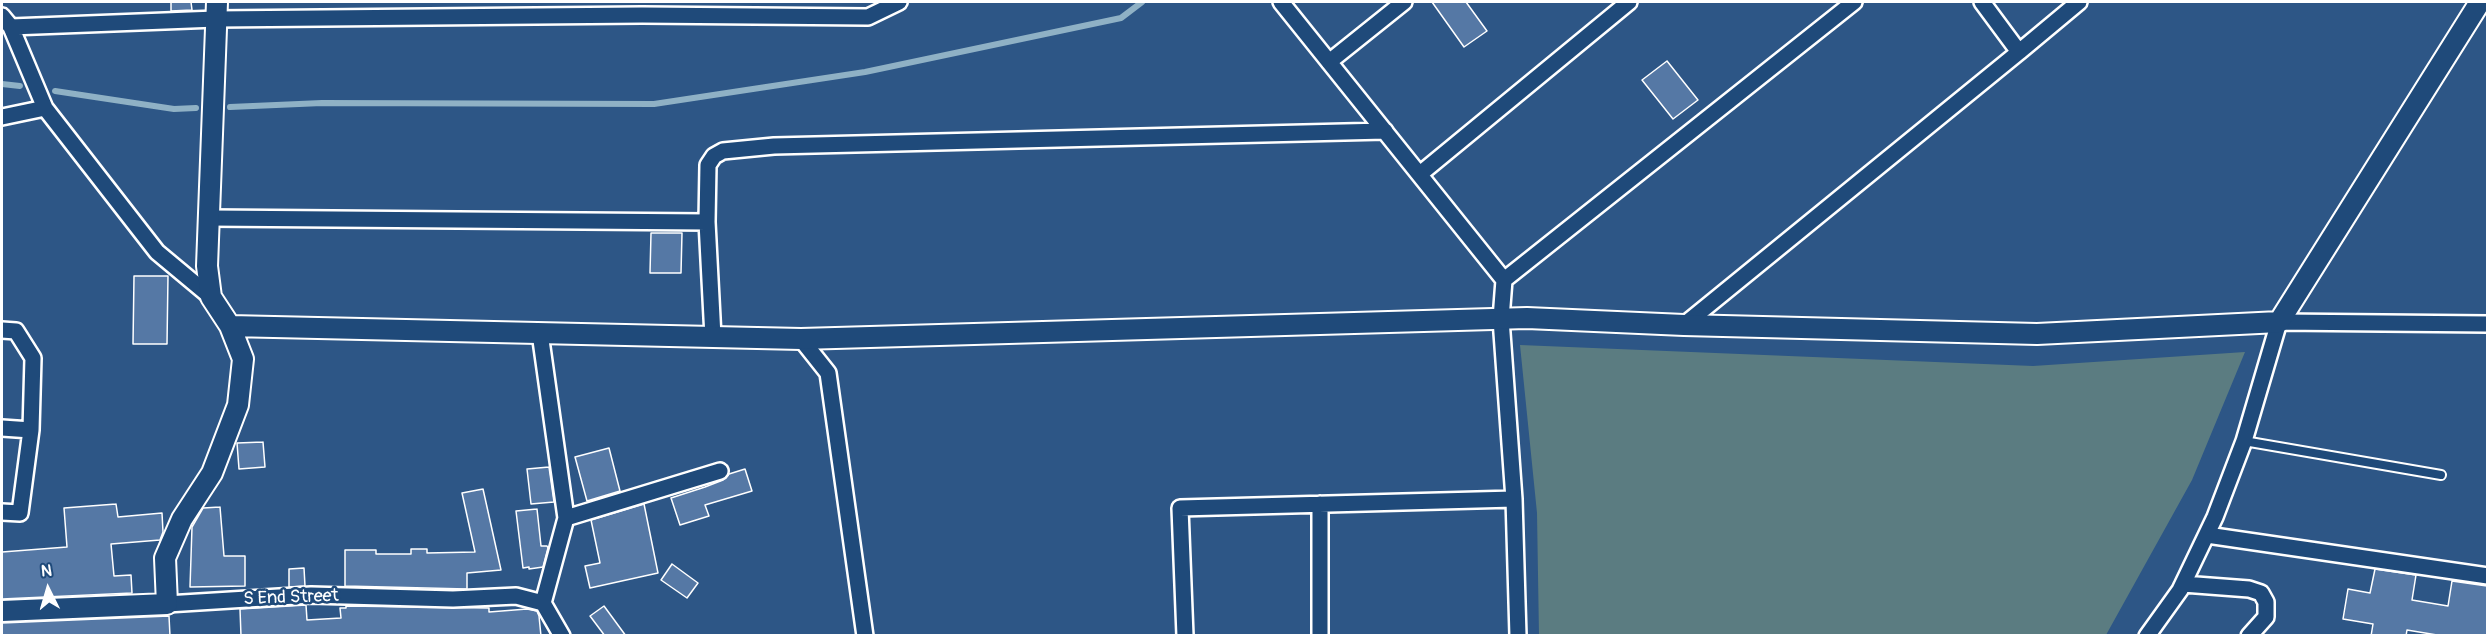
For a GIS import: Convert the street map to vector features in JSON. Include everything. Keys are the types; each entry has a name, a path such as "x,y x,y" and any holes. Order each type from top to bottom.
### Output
{"street":[{"path":"167,604 165,558 182,519 212,473 238,405 243,359 230,326 211,297 157,252 45,108 6,22 216,10 868,17 899,2"},
{"path":"1281,2 1504,280 1501,320 1514,499 1518,636"},
{"path":"1329,62 1404,2"},
{"path":"1420,174 1629,2"},
{"path":"1504,280 1854,2"},
{"path":"1982,2 2019,52"},
{"path":"1684,325 2079,2"},
{"path":"2147,636 2183,584 2206,535 2244,441 2279,322 2476,5"},
{"path":"211,297 207,266 216,10"},
{"path":"2,117 45,108"},
{"path":"713,337 707,222 708,165 714,156 723,151 774,146 1385,131"},
{"path":"209,218 707,222"},
{"path":"230,326 801,339 1527,318 1684,325 2037,334 2279,322 2487,324"},
{"path":"2,330 16,331 33,358 31,430 20,513 2,512"},
{"path":"540,333 566,518 543,603 562,636"},
{"path":"801,339 828,373 865,636"},
{"path":"2,428 31,430"},
{"path":"566,518 720,471"},
{"path":"1185,636 1180,508 1514,499"},
{"path":"1320,504 1320,636"},
{"path":"2206,535 2487,576"},
{"path":"2183,584 2249,589 2260,592 2266,602 2266,617 2249,636"},
{"name":"S End Street","path":"2,611 311,596 453,599 516,596 543,603"}],"lane":[{"path":"2244,441 2442,475"}],"green space":[{"path":"1520,345 2033,366 2245,352 2192,480 2106,635 1539,636 1537,513"}],"building":[{"path":"171,2 191,2 192,10 171,11"},
{"path":"1432,2 1466,2 1487,31 1464,47"},
{"path":"1667,61 1698,100 1673,119 1642,80"},
{"path":"651,233 682,233 681,273 650,273"},
{"path":"134,276 168,276 167,344 133,344"},
{"path":"263,442 265,467 239,469 237,443"},
{"path":"609,448 620,491 587,501 575,457"},
{"path":"549,467 554,502 531,504 527,469"},
{"path":"745,469 752,491 705,505 709,516 680,525 671,498 723,480 729,474"},
{"path":"483,489 501,570 467,573 467,589 345,586 345,550 376,550 376,554 411,554 411,549 427,549 427,553 475,552 462,493"},
{"path":"116,504 118,517 162,513 163,532 160,540 111,544 114,576 131,575 132,593 2,599 2,552 67,547 64,508"},
{"path":"644,504 658,573 590,588 585,566 600,563 591,520"},
{"path":"220,507 224,556 245,556 245,586 190,587 192,527 203,508"},
{"path":"537,509 541,546 548,548 543,567 523,568 516,511"},
{"path":"672,564 698,583 687,598 661,580"},
{"path":"304,568 305,586 289,587 289,569"},
{"path":"2375,569 2416,575 2412,600 2448,606 2452,581 2487,586 2487,636 2443,636 2407,630 2406,636 2371,636 2373,624 2343,619 2348,589 2370,593"},
{"path":"306,605 307,620 341,618 340,608 346,608 346,606 489,608 489,612 527,609 537,611 541,636 241,636 240,609"},
{"path":"604,606 626,636 605,636 590,616"},
{"path":"169,616 170,636 2,636 2,623"}],"waterway":[{"path":"230,107 322,103 654,104 865,72 1121,18 1142,2"},
{"path":"2,84 20,86"},
{"path":"55,91 174,109 196,108"}]}
